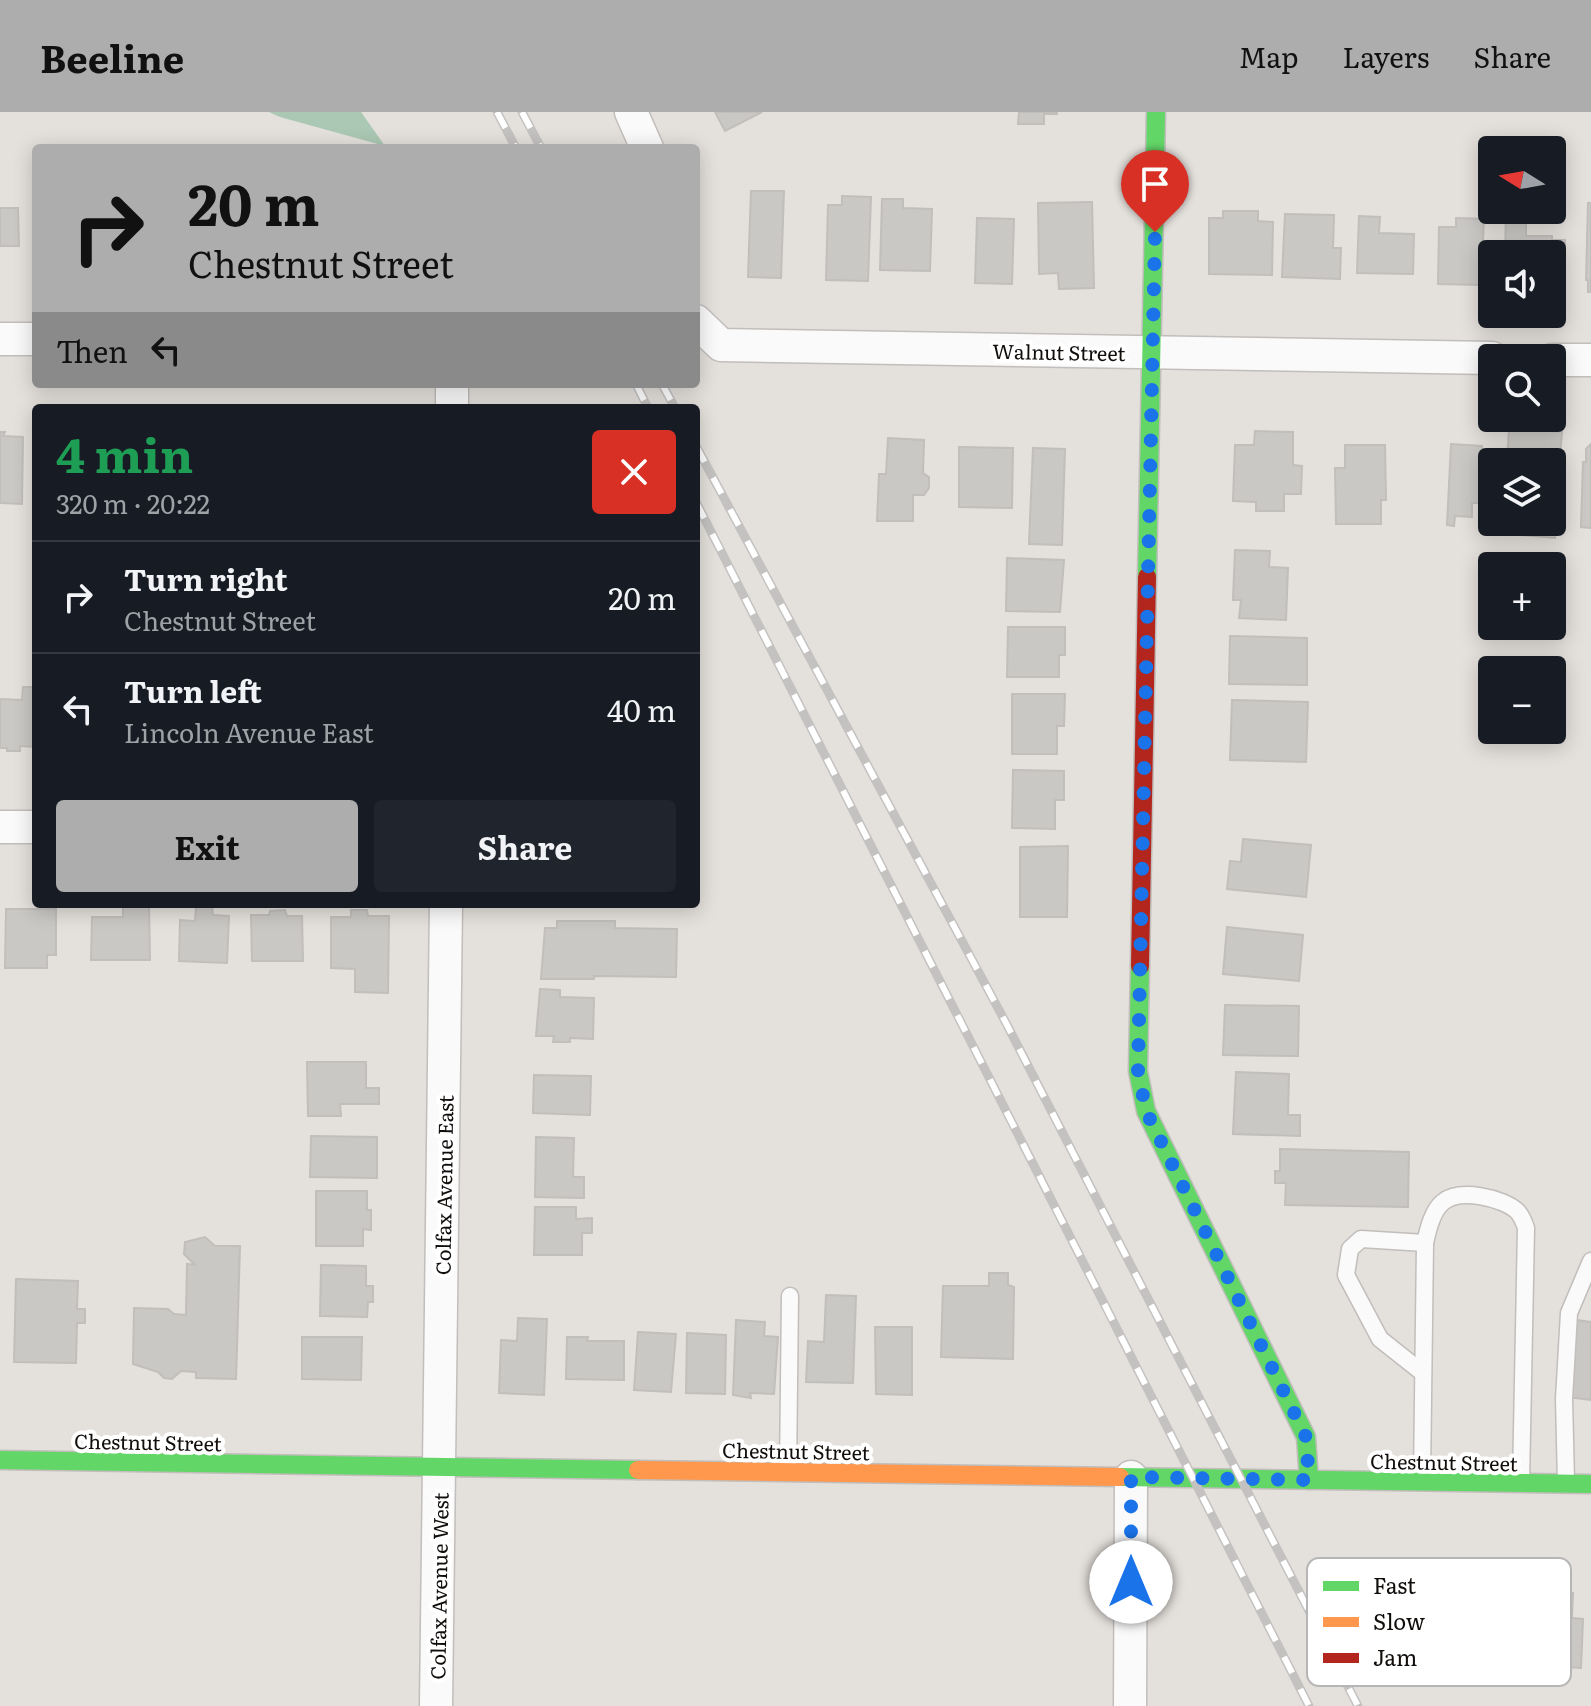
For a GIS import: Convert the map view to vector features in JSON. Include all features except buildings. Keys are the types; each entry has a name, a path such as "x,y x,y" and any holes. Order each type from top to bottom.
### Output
{"street":[{"path":"631,112 645,144"},
{"path":"1156,112 1138,1071 1146,1111 1306,1437 1309,1480"},
{"name":"Walnut Street","path":"700,325 721,345 1478,358"},
{"path":"0,339 32,339"},
{"path":"1566,360 1591,360"},
{"path":"0,827 32,827"},
{"name":"Colfax Avenue East","path":"440,1467 446,908"},
{"name":"Chestnut Street","path":"0,1460 1591,1484"},
{"name":"Colfax Avenue West","path":"436,1706 440,1467"},
{"path":"1130,1706 1131,1477"}],"lane":[{"path":"1422,1483 1425,1243 1431,1222 1443,1201 1459,1195 1505,1203 1519,1212 1526,1228 1521,1483"},
{"path":"1423,1373 1380,1339 1346,1275 1350,1249 1361,1239 1425,1243"},
{"path":"1566,1484 1564,1399 1569,1313 1591,1261"},
{"path":"788,1472 790,1296"}],"green space":[{"path":"269,112 361,112 384,144 378,144"}],"railway":[{"path":"497,112 514,144"},
{"path":"522,112 539,144"},
{"path":"638,388 646,404"},
{"path":"664,388 673,404"},
{"path":"700,453 1006,1023 1307,1607"},
{"path":"700,510 1309,1706"},
{"path":"1348,1686 1358,1706"}],"traffic: fast":[{"path":"1147,577 1156,112"},
{"path":"1140,966 1138,1071 1146,1111 1306,1437 1309,1480"},
{"path":"0,1460 638,1470"},
{"path":"1120,1477 1591,1484"}],"traffic: slow":[{"path":"638,1470 1120,1477"}],"traffic: jam":[{"path":"1140,966 1147,577"}],"route":[{"path":"1131,1582 1131,1477 1309,1480 1306,1437 1146,1111 1138,1071 1155,232"}]}
